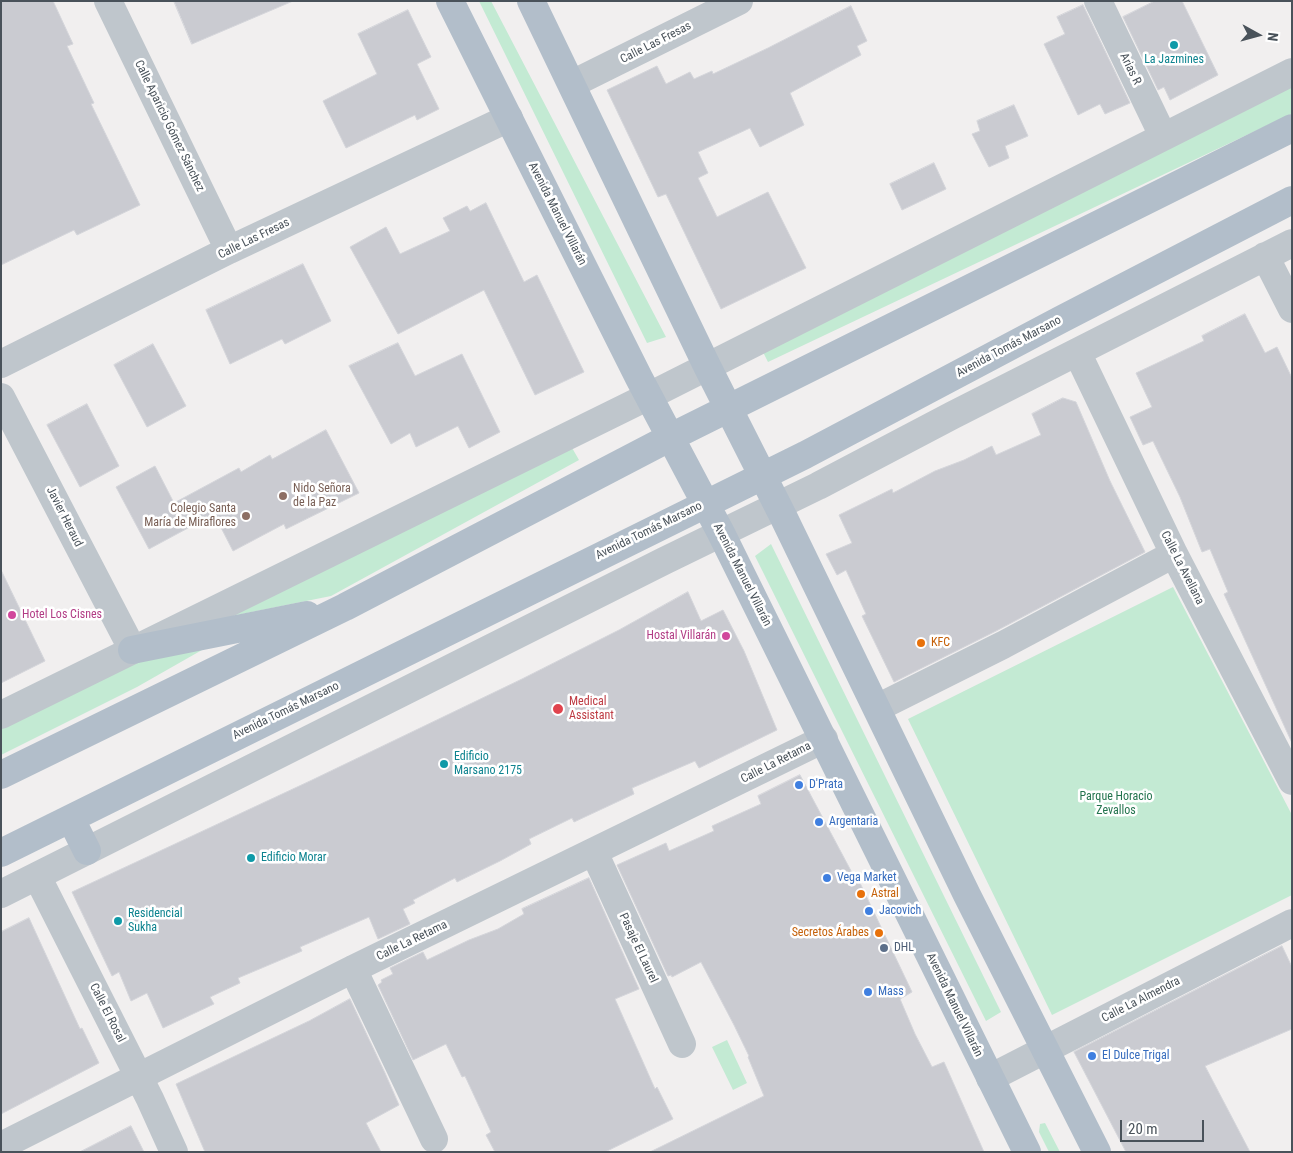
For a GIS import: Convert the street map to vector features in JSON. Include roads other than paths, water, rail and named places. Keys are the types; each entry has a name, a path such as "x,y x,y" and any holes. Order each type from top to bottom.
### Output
{"main road":[{"name":"Avenida Manuel Villarán","path":"450,1 649,396 706,503 1027,1152"},
{"path":"531,1 707,366 877,708 967,896 1097,1152"},
{"path":"1,775 345,607 728,408 1292,128"},
{"name":"Avenida Tomás Marsano","path":"1,853 762,476 1292,200"},
{"path":"129,644 345,607"},
{"path":"71,819 87,850"}],"street":[{"name":"Calle Aparicio Gómez Sánchez","path":"108,1 230,250"},
{"name":"Calle Las Fresas","path":"572,84 739,1"},
{"name":"Arias R","path":"1098,1 1162,136"},
{"path":"1,715 129,644 649,396 1292,72"},
{"name":"Calle Las Fresas","path":"1,364 230,250 509,118"},
{"path":"1,894 818,486 1292,243"},
{"path":"1265,256 1292,309"},
{"name":"Calle La Avellana","path":"1077,352 1174,554 1292,781"},
{"name":"Javier Heraud","path":"1,397 129,644"},
{"path":"877,708 1003,645 1174,554"},
{"name":"Calle La Retama","path":"1,1146 353,969 824,739"},
{"name":"Pasaje El Laurel","path":"594,852 682,1044"},
{"name":"Calle El Rosal","path":"38,876 174,1152"},
{"name":"Calle La Almendra","path":"990,1078 1292,923"},
{"path":"353,969 434,1139"}],"place":[{"name":"La Jazmines","path":"1174,45"},
{"name":"Nido Señora de la Paz","path":"283,496"},
{"name":"Colegio Santa María de Miraflores","path":"246,516"},
{"name":"Hotel Los Cisnes","path":"12,615"},
{"name":"Hostal Villarán","path":"726,636"},
{"name":"KFC","path":"921,643"},
{"name":"Medical Assistant","path":"558,709"},
{"name":"Edificio Marsano 2175","path":"444,764"},
{"name":"D'Prata","path":"799,785"},
{"name":"Argentaria","path":"819,822"},
{"name":"Edificio Morar","path":"251,858"},
{"name":"Vega Market","path":"827,878"},
{"name":"Astral","path":"861,894"},
{"name":"Jacovich","path":"869,911"},
{"name":"Residencial Sukha","path":"118,921"},
{"name":"Secretos Árabes","path":"879,933"},
{"name":"DHL","path":"884,948"},
{"name":"Mass","path":"868,992"},
{"name":"El Dulce Trigal","path":"1092,1056"}],"park label":[{"name":"Parque Horacio Zevallos","path":"1116,804"}]}
